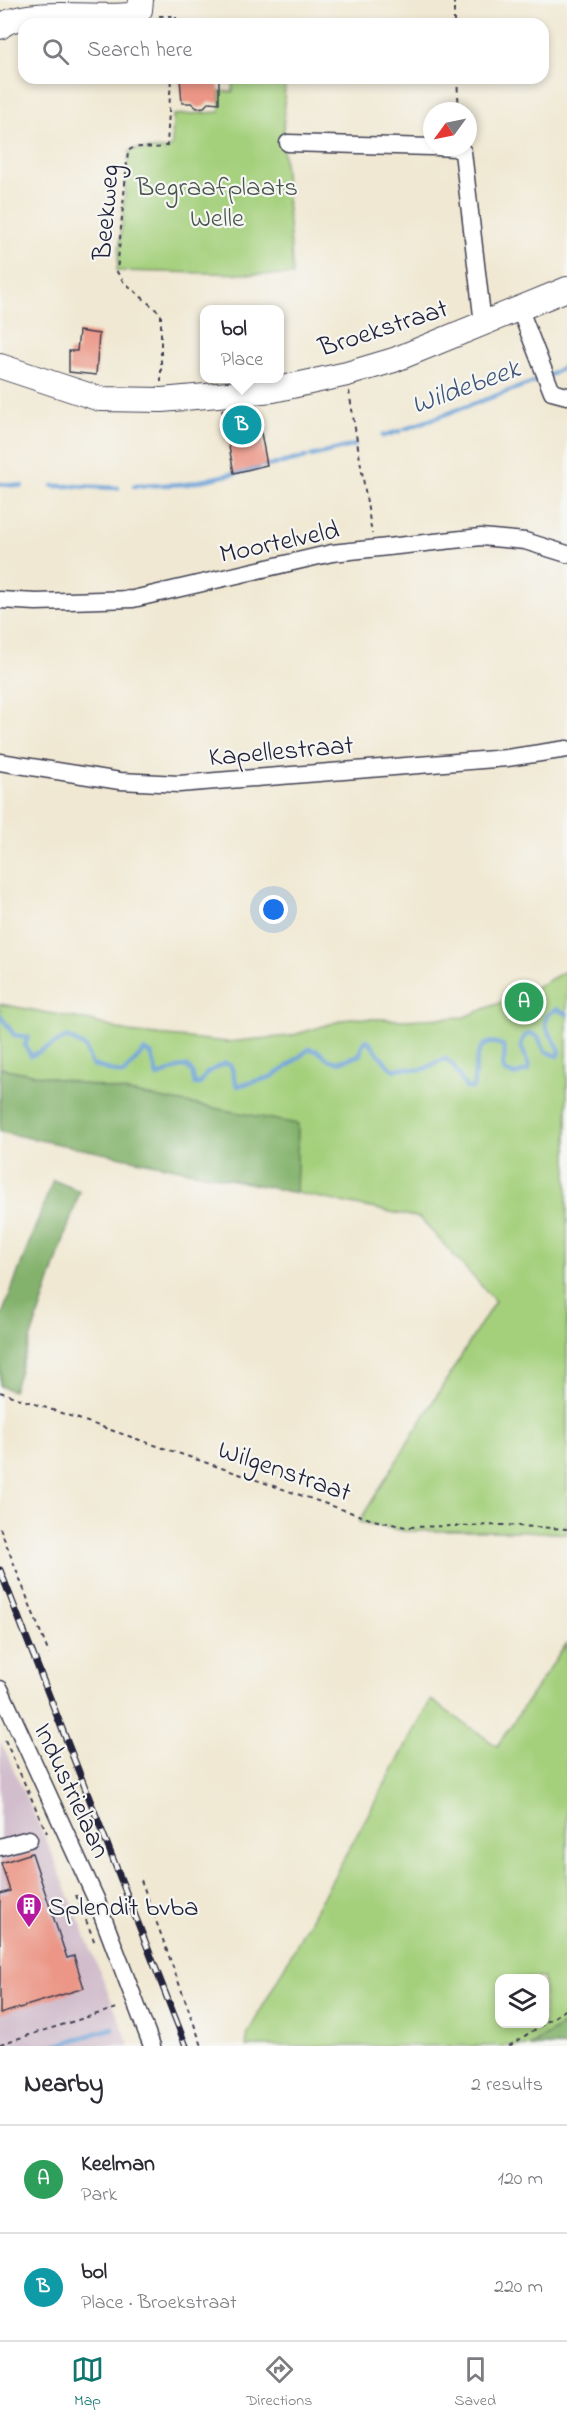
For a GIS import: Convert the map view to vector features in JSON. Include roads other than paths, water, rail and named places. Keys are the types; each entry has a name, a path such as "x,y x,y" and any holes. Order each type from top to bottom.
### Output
{"street":[{"path":"0,27 5,22 22,16 130,15 140,10 141,0"},
{"path":"288,142 423,147"},
{"path":"463,156 483,324"},
{"name":"Broekstraat","path":"0,366 99,399 162,400 273,390 347,374 394,360 567,289"},
{"path":"520,310 552,392 567,396"},
{"name":"Moortelveld","path":"0,600 36,602 133,599 332,553 481,537 525,541 567,554"},
{"name":"Kapellestraat","path":"0,762 120,781 179,784 507,758 567,749"},
{"name":"Industrielaan","path":"0,1689 96,1899 152,2046"},
{"path":"0,1847 29,1839"}],"waterway":[{"name":"Wildebeek","path":"550,375 567,365"},
{"name":"Wildebeek","path":"405,429 539,380"},
{"name":"Wildebeek","path":"383,436 400,431"},
{"name":"Wildebeek","path":"311,456 355,445"},
{"name":"Wildebeek","path":"281,463 306,457"},
{"name":"Wildebeek","path":"264,466 277,464"},
{"name":"Wildebeek","path":"134,486 187,484 259,468"},
{"name":"Wildebeek","path":"0,484 22,486"},
{"name":"Wildebeek","path":"53,486 70,486"},
{"name":"Wildebeek","path":"74,486 118,488"},
{"path":"0,1015 14,1035 28,1037 25,1045 31,1056 67,1037 85,1047 92,1065 123,1074 145,1050 152,1055 157,1076 187,1066 192,1072 195,1084 200,1084 207,1073 225,1063 231,1066 237,1086 271,1077 309,1049 318,1051 329,1060 338,1062 360,1055 362,1045 367,1040 395,1070 424,1069 446,1059 453,1065 466,1088 473,1088 478,1055 481,1048 487,1044 494,1043 504,1046 503,1070 513,1075 529,1070 521,1045 524,1037 530,1033 538,1037 545,1051 557,1056 560,1051 546,1028 546,1018 557,1009 567,1014"},
{"path":"54,2046 113,2028"}],"railway":[{"path":"0,1570 186,2046"}],"place":[{"name":"bol","path":"242,425"},
{"name":"Keelman","path":"524,1002"},
{"name":"Splendit bvba","path":"29,1929"}],"park label":[{"name":"Begraafplaats Welle","path":"217,202"}]}
